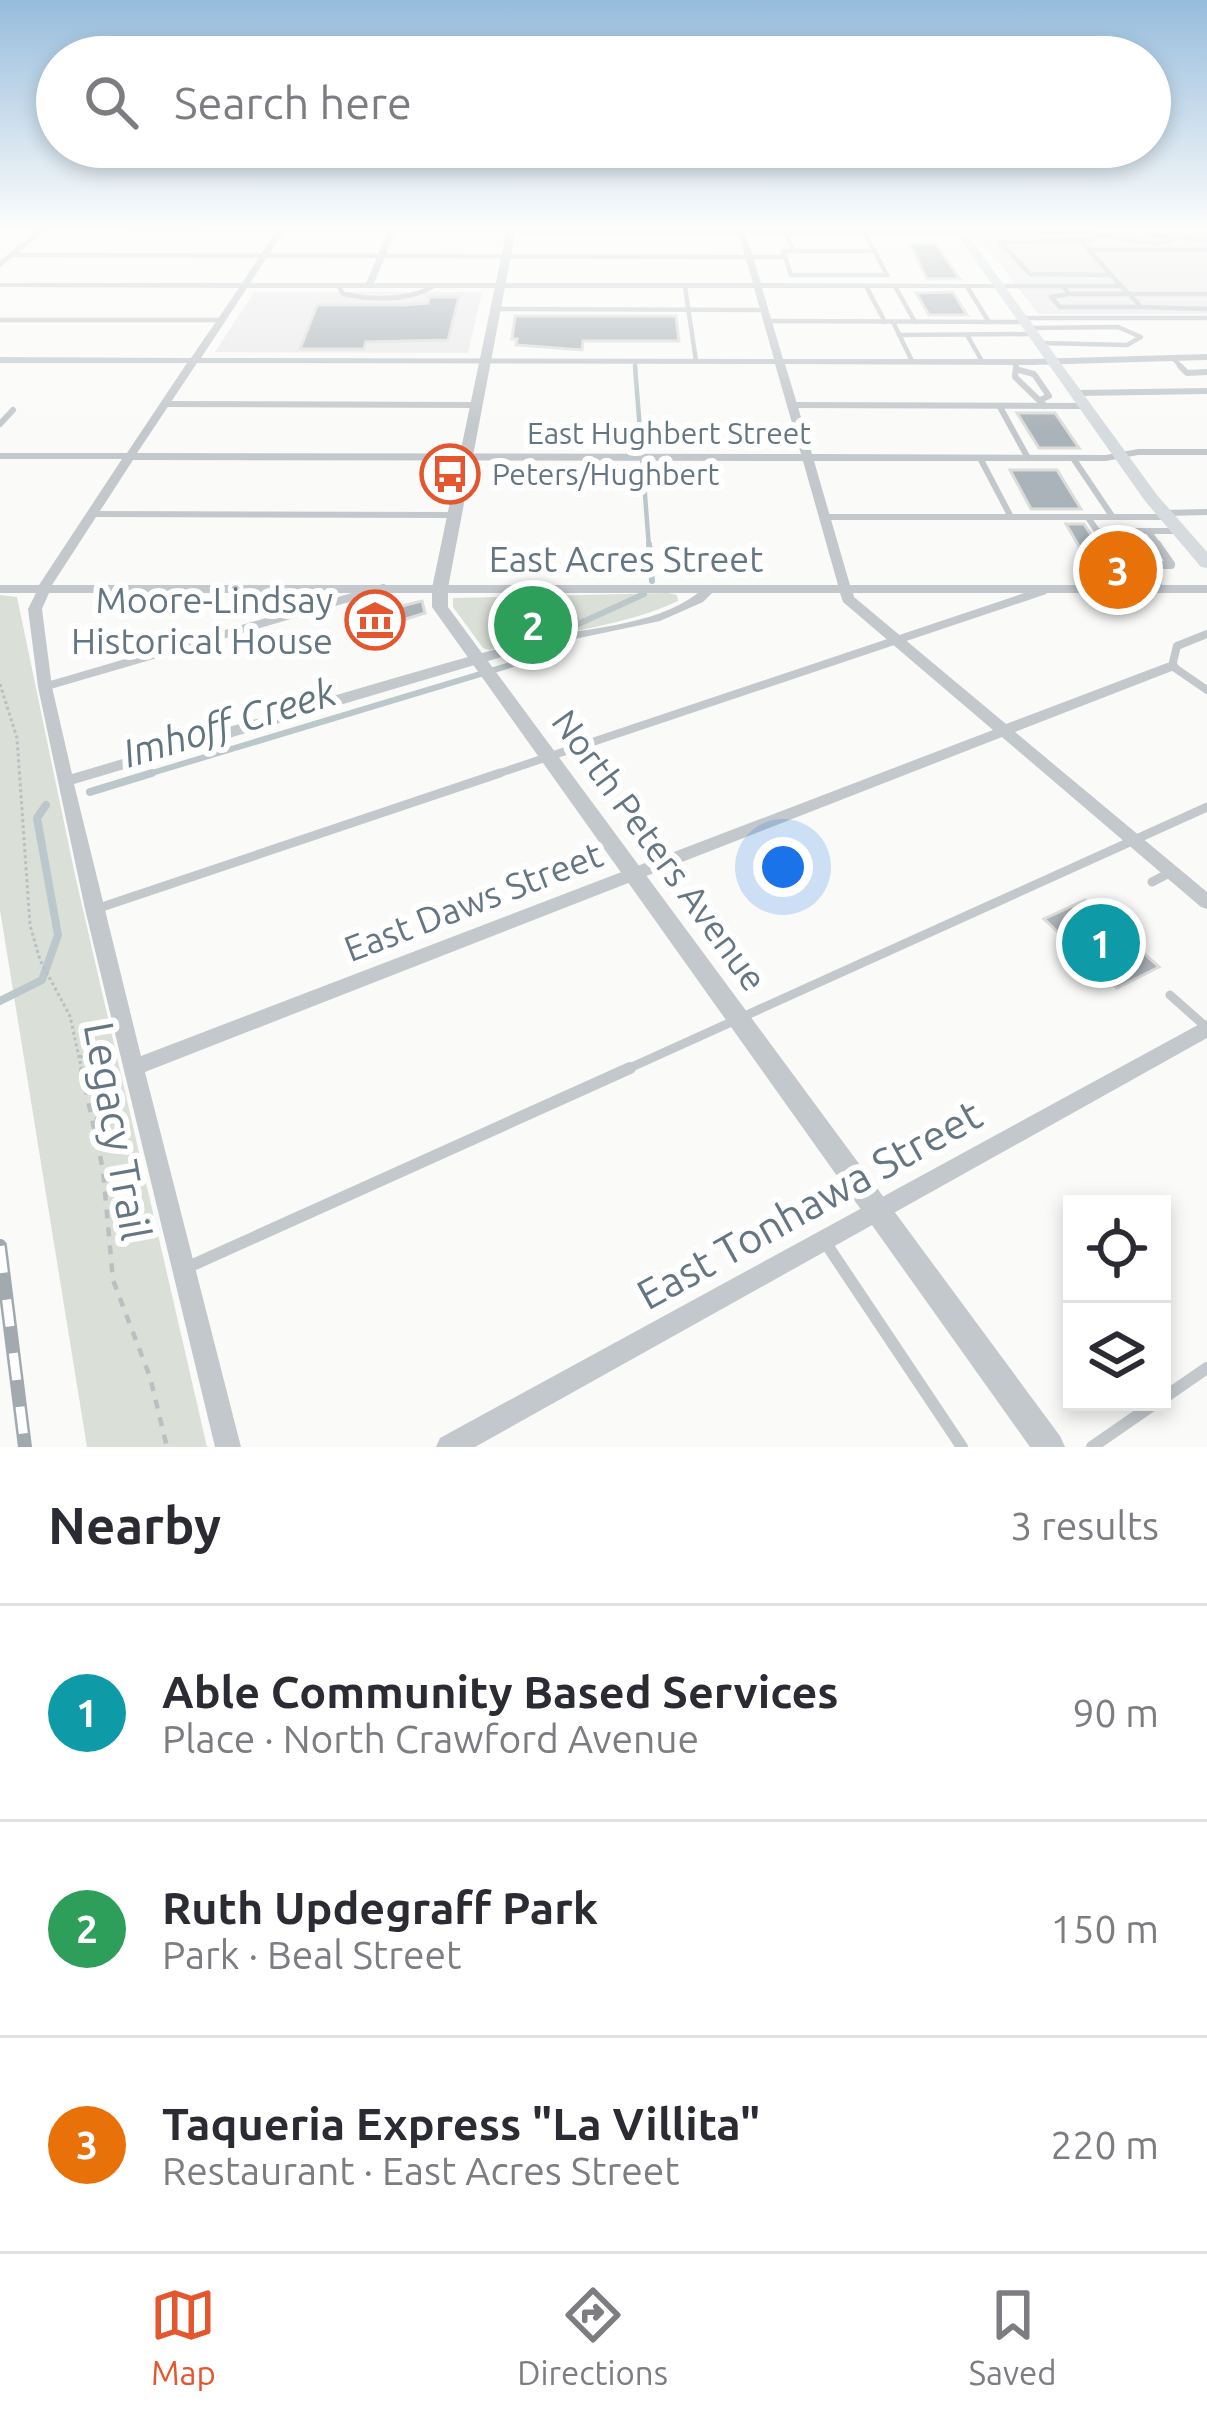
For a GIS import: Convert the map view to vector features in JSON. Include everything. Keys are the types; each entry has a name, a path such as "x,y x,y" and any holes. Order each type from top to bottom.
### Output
{"main road":[{"path":"1008,297 1168,520 1207,563"}],"street":[{"path":"228,1447 94,909 35,626 37,599 44,586 237,297"},
{"path":"440,587 496,297"},
{"path":"760,297 843,588 854,608 1133,841 1202,892"},
{"path":"0,360 982,362 1016,366 1054,360 1207,357"},
{"name":"East Hughbert Street","path":"0,455 1073,458 1207,452"},
{"name":"North Peters Avenue","path":"440,587 440,607 484,670 1049,1447"},
{"path":"67,781 484,670 530,644 571,639 689,605 710,588"},
{"name":"East Acres Street","path":"0,589 1207,589"},
{"name":"East Daws Street","path":"134,1067 1172,666"},
{"name":"East Tonhawa Street","path":"448,1447 1207,1028"}],"lane":[{"path":"687,297 696,361"},
{"path":"872,297 885,322"},
{"path":"901,297 915,322"},
{"path":"973,297 989,322"},
{"path":"1055,297 1060,307 1207,309"},
{"path":"1131,297 1141,307"},
{"path":"494,309 689,310 885,322 989,322 1127,345 1141,337 1118,327 1032,329"},
{"path":"899,335 967,335 1207,318"},
{"path":"0,320 221,320"},
{"path":"893,322 911,362"},
{"path":"967,335 982,362"},
{"path":"1172,357 1207,392"},
{"path":"1016,366 1037,376 1049,396 1043,403 1025,392 1015,376 1016,366"},
{"path":"1187,373 1207,372"},
{"path":"792,405 999,406 1207,392"},
{"path":"165,404 476,405"},
{"path":"999,406 1028,458"},
{"path":"0,424 13,410"},
{"path":"980,458 1011,517"},
{"path":"1073,458 1113,518"},
{"path":"823,517 1168,520 1207,512"},
{"path":"90,514 454,515"},
{"path":"1088,518 1120,565 1172,565 1148,530"},
{"path":"1096,530 1148,530 1168,520"},
{"path":"1121,530 1129,541"},
{"path":"1144,563 1160,589"},
{"path":"45,687 364,598 382,587"},
{"path":"94,909 1048,589"},
{"path":"1207,634 1178,646 1172,666 1207,690"},
{"path":"185,1268 1207,807"},
{"path":"1152,882 1171,872"},
{"path":"1170,995 1207,1028"},
{"path":"824,1241 962,1447"},
{"path":"1171,1392 1207,1367"},
{"path":"1092,1447 1144,1411"}],"path":[{"name":"Legacy Trail","path":"0,684 17,738 26,900 40,960 70,1016 104,1170 113,1280 150,1377 167,1447"},
{"path":"80,1057 127,1039"},
{"path":"93,1120 142,1100"}],"shaded area":[{"path":"251,297 481,297 468,353 215,352"},
{"path":"1025,297 1207,297 1207,314 1038,314"},
{"path":"0,595 17,597 75,875 207,1447 87,1447 0,910"},
{"path":"677,595 678,601 632,618 489,650 453,607 453,598"}],"building":[{"path":"429,297 459,297 448,340 366,342 364,349 300,349 317,305 403,305 428,303"},
{"path":"918,297 956,297 967,315 929,315"},
{"path":"515,316 676,316 679,341 583,341 582,350 516,345 517,339 512,339"},
{"path":"1017,413 1055,413 1079,448 1039,448"},
{"path":"1010,470 1057,470 1081,509 1031,509"},
{"path":"1066,524 1084,524 1110,565 1090,565"},
{"name":"Moore-Lindsay Historical House","path":"422,601 425,613 393,623 395,626 357,633 350,619"},
{"path":"1085,900 1159,967 1117,988 1044,919"}],"waterway":[{"name":"Imhoff Creek","path":"635,362 636,369"},
{"name":"Imhoff Creek","path":"635,366 649,547"},
{"name":"Imhoff Creek","path":"649,544 652,581"},
{"name":"Imhoff Creek","path":"142,776 517,663 549,647 552,636 644,594"},
{"name":"Imhoff Creek","path":"90,792 152,773"},
{"name":"Imhoff Creek","path":"0,1001 42,980 58,935 37,818 46,805"}],"railway":[{"path":"0,1246 25,1447"}],"place":[{"name":"Peters/Hughbert","path":"450,474"},
{"name":"Taqueria Express \"La Villita\"","path":"1118,570"},
{"name":"Moore-Lindsay Historical House","path":"375,620"},
{"name":"Ruth Updegraff Park","path":"533,625"},
{"name":"Able Community Based Services","path":"1101,943"}]}
